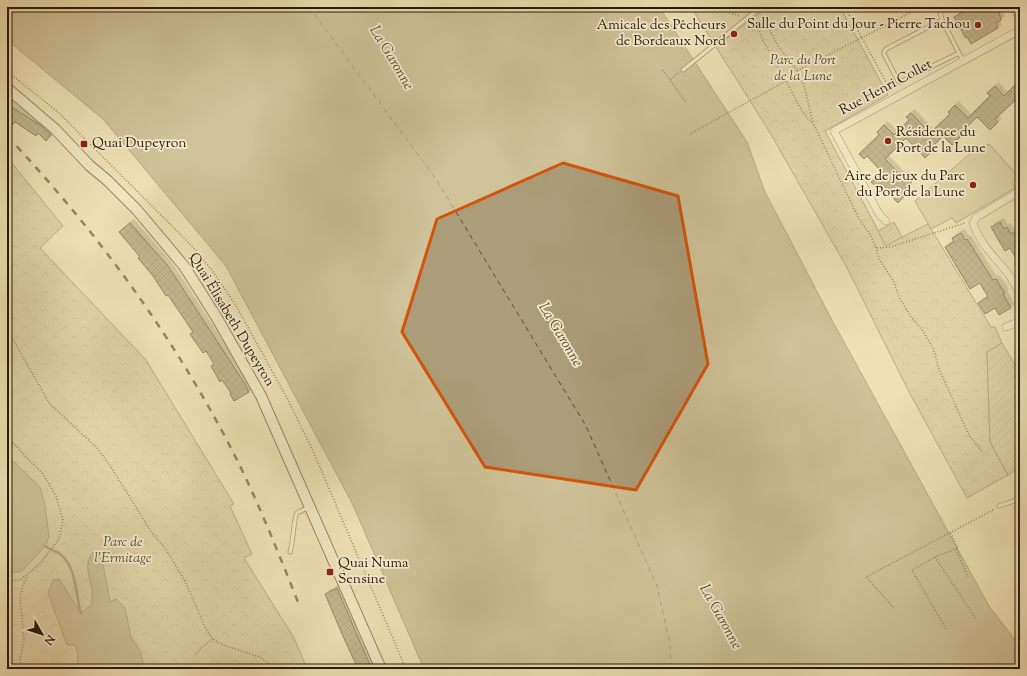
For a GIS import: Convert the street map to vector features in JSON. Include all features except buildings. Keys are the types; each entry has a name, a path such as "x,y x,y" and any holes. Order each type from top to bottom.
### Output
{"main road":[{"name":"Quai Élisabeth Dupeyron","path":"7,88 55,129 90,166 107,180 137,210 184,266 217,318 261,396 310,507"},
{"path":"310,507 381,669"}],"street":[{"name":"Rue Henri Collet","path":"886,221 879,214 834,131 1020,30"},
{"path":"1020,191 977,217 973,222 988,249 1008,274 1020,294"},
{"path":"1006,327 1020,321"}],"lane":[{"path":"683,70 761,7"},
{"path":"939,7 942,20 964,61"},
{"path":"942,20 886,49 884,54 898,81 902,82 959,53"},
{"path":"999,506 1020,499"},
{"path":"290,552 293,544 296,516 298,513 310,507"}],"path":[{"path":"727,7 730,13 767,26 778,47 797,71 804,85 814,125 859,220 871,236 879,259 894,282 899,297 933,348 939,369 966,429 982,452"},
{"path":"845,7 894,98"},
{"path":"797,71 921,7"},
{"path":"1009,7 1020,26"},
{"path":"760,24 759,30 762,39 802,111 814,125"},
{"path":"663,70 686,102"},
{"path":"670,80 683,70"},
{"path":"7,71 58,113 191,245 211,269 235,304 287,398 313,451 406,669"},
{"path":"690,134 786,81"},
{"path":"876,248 890,247 968,222 973,222"},
{"path":"7,320 12,338 50,404 96,448 111,467 152,533 165,548 184,579 206,629 213,639 223,645 260,657 268,663 272,669"},
{"path":"7,580 20,580 34,571 55,545 61,533 63,520 56,496 43,474 8,437"},
{"path":"893,608 866,577 999,506"},
{"path":"950,532 958,548 956,549 968,577"},
{"path":"946,628 912,570 935,557 956,549"},
{"path":"935,557 976,619"},
{"path":"22,669 20,659 24,640 20,598 27,575"},
{"path":"196,654 202,647 213,639"}],"highlighted area":[{"path":"563,163 678,196 708,364 636,490 485,467 402,332 437,219"}],"green space":[{"path":"691,7 762,7 714,44"},
{"name":"Parc du Port de la Lune","path":"767,7 840,7 888,95 825,131 886,245 928,224 991,327 995,327 1002,343 987,352 990,442 1008,475 967,498 907,388 846,266 769,131 716,47"},
{"name":"Aire de jeux du Parc du Port de la Lune","path":"989,144 1019,177 1012,182 1015,188 956,223 952,218 931,229 915,201 972,152"},
{"name":"Parc de l'Ermitage","path":"7,157 63,226 40,248 146,360 234,504 230,506 252,554 244,558 294,638 307,669 7,669"},
{"path":"894,222 902,237 886,246 878,231"},
{"path":"1002,343 1020,373 1020,467 1008,475 990,442 987,352"}],"water":[{"name":"La Garonne","path":"7,7 659,7 747,142 765,192 833,322 989,606 1020,646 1020,669 424,669 353,505 226,266 103,119 7,40"},
{"path":"7,450 12,460 40,487 45,505 49,537 45,546 22,571 13,573 7,571"},
{"path":"93,552 102,559 110,602 116,599 125,608 131,637 140,651 145,669 77,669 78,654 75,645 67,645 48,593 53,580 59,579 81,613 92,604 92,591 88,561"}],"waterway":[{"path":"45,546 59,553 69,565 81,613"}],"ferry route":[{"path":"309,7 436,179 586,426 657,586 670,645 671,669"}],"tram line":[{"path":"1017,7 1020,12"}],"railway":[{"path":"7,136 72,209 102,247 159,326 185,367 210,409 242,470 298,602"}],"place":[{"name":"Salle du Point du Jour - Pierre Tachou","path":"978,25"},
{"name":"Amicale des Pêcheurs de Bordeaux Nord","path":"734,34"},
{"name":"Résidence du Port de la Lune","path":"888,141"},
{"name":"Quai Dupeyron","path":"84,144"},
{"name":"Aire de jeux du Parc du Port de la Lune","path":"973,185"},
{"name":"Quai Numa Sensine","path":"330,572"}]}
